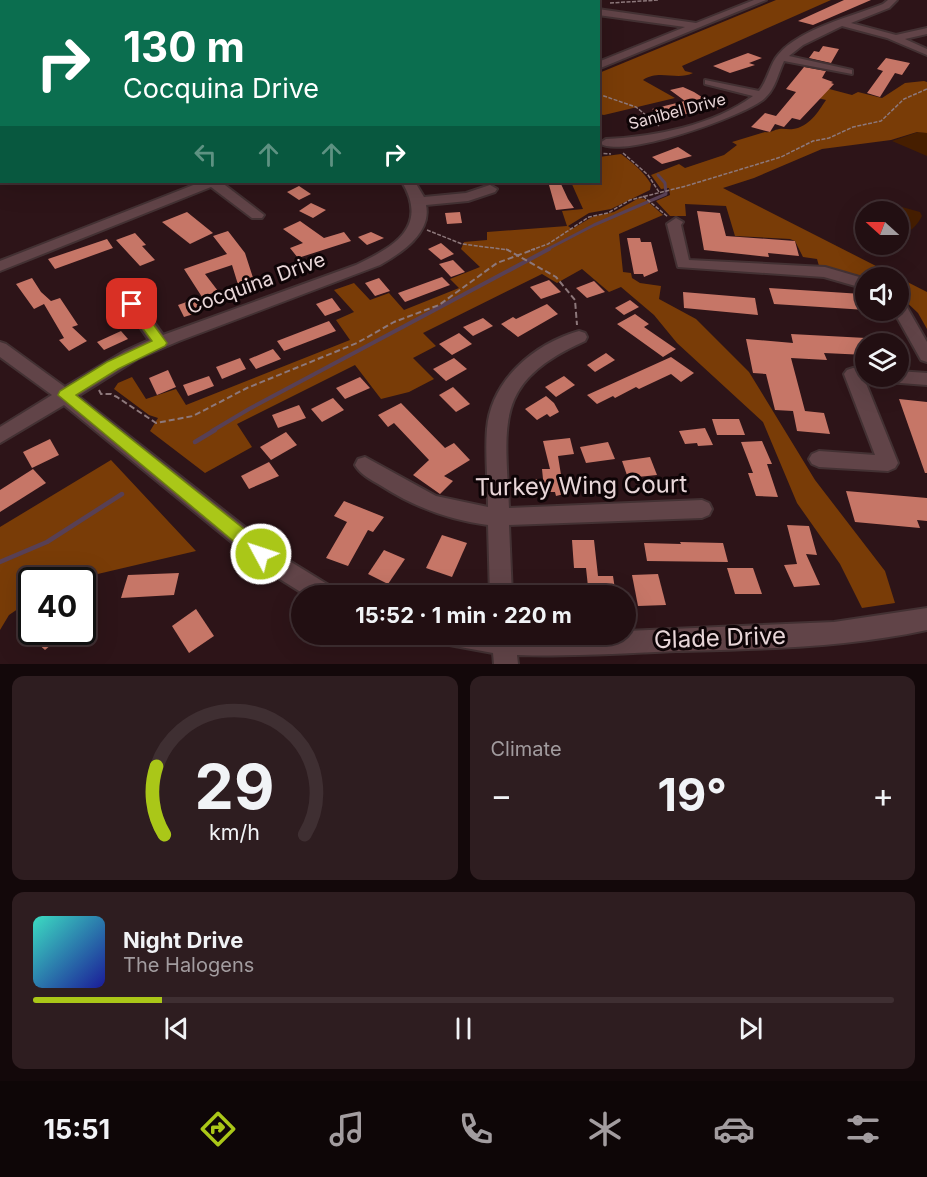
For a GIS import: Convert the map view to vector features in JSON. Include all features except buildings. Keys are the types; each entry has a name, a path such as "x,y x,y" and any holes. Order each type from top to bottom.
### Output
{"street":[{"path":"600,65 762,0"},
{"path":"708,82 762,95 781,57 796,45 886,6 893,0"},
{"path":"600,12 695,27"},
{"path":"844,24 896,38 926,52"},
{"path":"896,38 927,31"},
{"path":"781,57 848,72"},
{"name":"Sanibel Drive","path":"606,143 629,142 728,116 748,106 762,95"},
{"path":"0,266 209,183"},
{"path":"213,183 257,215"},
{"path":"410,183 420,201 421,212 416,229"},
{"path":"420,201 475,196 490,189"},
{"path":"676,222 674,224 683,264 825,272 855,281"},
{"name":"Cocquina Drive","path":"0,436 112,365 160,343 373,263 397,249 416,229"},
{"path":"132,304 160,343"},
{"path":"907,321 927,356"},
{"path":"501,585 496,428 499,409 505,394 524,368 539,356 579,337"},
{"path":"0,348 65,395 275,564 309,585"},
{"path":"909,378 927,379"},
{"path":"819,459 888,463 858,387"},
{"name":"Turkey Wing Court","path":"365,465 421,500 463,513 500,517 702,509"},
{"name":"Glade Drive","path":"505,647 768,638 857,632 927,619"}],"path":[{"path":"609,3 658,0"},
{"path":"99,390 101,394 111,394 117,397 151,421 170,422 193,416 248,388 357,343 394,322 440,305 491,267 548,244 589,217 608,213 630,200 782,157 813,141 829,138 853,127 881,121 904,99 927,89"},
{"path":"600,95 636,107 668,133"},
{"path":"621,152 648,175 660,192"},
{"path":"643,196 667,215 670,221 676,222"},
{"path":"416,229 436,232 462,244 500,247 520,255 533,266 556,277 573,295 579,337"}],"shaded area":[{"path":"776,0 831,0 682,66 685,71 693,73 681,76 655,75 643,80 675,98 600,114 600,73"},
{"path":"927,82 927,133 917,132 891,140 822,149 754,178 723,188 878,267 855,267 855,274 819,266 817,259 803,257 795,241 790,239 735,236 726,206 685,204 686,216 670,216 656,201 670,195 669,188 661,189 651,175 679,164 685,168 724,155 737,145 732,142 765,132 799,128 812,118 826,100 810,96 818,86 852,95 858,92 882,98 905,83"},
{"path":"918,132 927,133 927,156 892,141"},
{"path":"621,154 645,175 651,184 650,190 611,209 589,213 568,226 572,229 592,217 614,212 639,198 645,199 663,215 619,234 623,272 631,273 632,278 640,283 661,286 659,299 696,319 749,372 815,480 885,571 895,603 862,608 840,564 797,503 763,422 677,343 654,315 621,287 609,292 582,269 557,283 542,274 423,333 436,346 413,358 434,379 409,392 381,399 355,365 237,424 252,447 205,473 150,431 158,418 149,415 114,389 118,383 132,377 146,399 176,389 186,405 350,340 336,320 354,312 334,290 354,283 370,300 389,293 404,310 459,288 450,279 480,267 461,249 464,242 487,240 487,232 567,226 562,211 583,209 571,183 600,183 600,157"},
{"path":"909,209 920,212 922,216 909,231"},
{"path":"909,283 927,292 927,329 918,313 909,304"},
{"path":"111,460 196,551 96,574 96,567 18,567 18,609 9,615 0,630 0,527"}],"waterway":[{"path":"546,250 594,225 666,194 665,183 658,175"},
{"path":"212,431 549,249"},
{"path":"195,442 215,430"},
{"path":"0,562 47,542 122,494"}],"route":[{"path":"132,304 160,343 112,365 65,395 261,554"}]}
